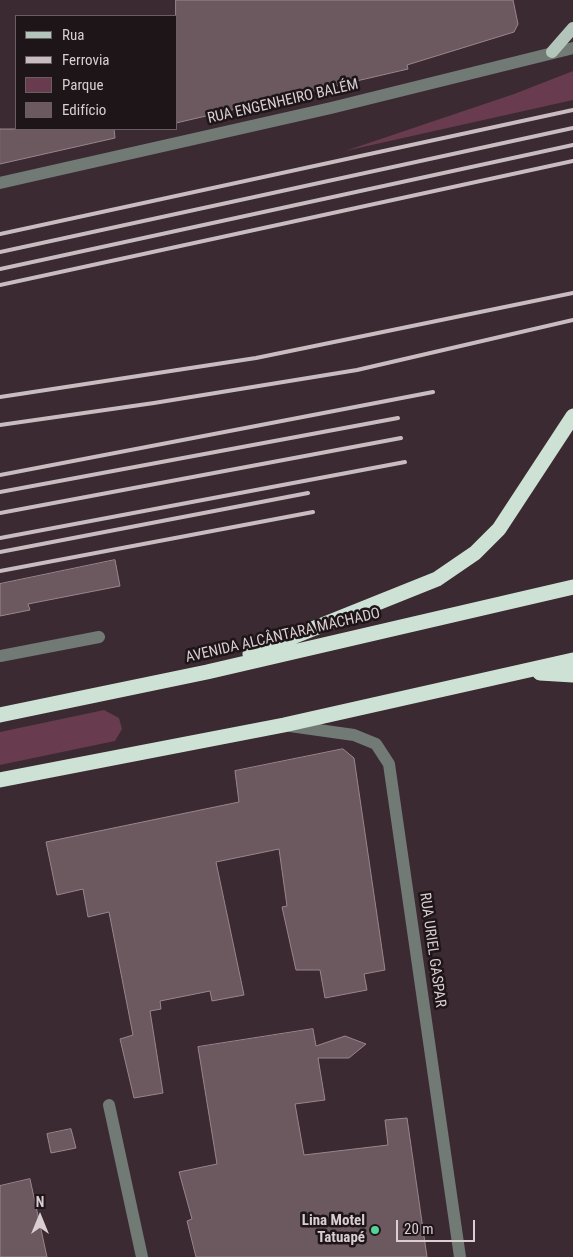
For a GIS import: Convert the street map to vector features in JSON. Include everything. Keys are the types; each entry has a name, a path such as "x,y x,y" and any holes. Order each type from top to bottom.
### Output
{"highway":[{"path":"207,672 436,579 474,553 499,529 573,416"},
{"name":"AVENIDA ALCÂNTARA MACHADO","path":"0,715 207,672 573,587"},
{"path":"0,780 284,725 573,660"},
{"path":"524,672 573,675"}],"main road":[{"path":"552,52 573,28"}],"street":[{"name":"RUA ENGENHEIRO BALÉM","path":"0,183 331,108 573,48"},
{"path":"0,656 99,637"},
{"name":"RUA URIEL GASPAR","path":"284,725 354,735 376,744 389,764 460,1257"},
{"path":"109,1105 142,1257"}],"green space":[{"path":"573,71 573,100 345,151 514,94"},
{"path":"104,710 119,718 122,729 115,741 0,765 0,732"}],"building":[{"path":"176,0 513,0 518,24 514,32 407,65 408,69 178,123 178,15 176,15"},
{"path":"0,129 114,130 115,138 0,164"},
{"path":"115,560 120,586 28,604 30,610 0,616 0,584"},
{"path":"343,749 354,758 385,970 364,974 367,990 325,998 320,970 296,970 282,907 287,906 279,849 216,862 244,995 212,1001 210,991 160,1001 161,1009 150,1011 163,1093 134,1098 120,1039 133,1035 109,912 88,917 83,889 57,895 46,842 239,802 235,771"},
{"path":"313,1029 316,1046 345,1036 366,1044 349,1058 318,1058 325,1100 295,1104 304,1155 388,1145 385,1120 407,1118 427,1257 196,1257 187,1221 192,1219 179,1172 217,1164 198,1047"},
{"path":"71,1129 76,1148 51,1153 47,1134"},
{"path":"30,1179 47,1257 0,1257 0,1186"}],"railway":[{"path":"0,234 573,110"},
{"path":"0,252 573,128"},
{"path":"0,269 573,145"},
{"path":"0,285 573,161"},
{"path":"0,397 256,358 573,293"},
{"path":"0,425 154,403 357,370 573,320"},
{"path":"0,475 433,392"},
{"path":"0,492 398,418"},
{"path":"0,513 401,438"},
{"path":"0,538 405,462"},
{"path":"0,552 308,493"},
{"path":"0,571 313,512"}],"place":[{"name":"Lina Motel Tatuapé","path":"375,1230"}]}
